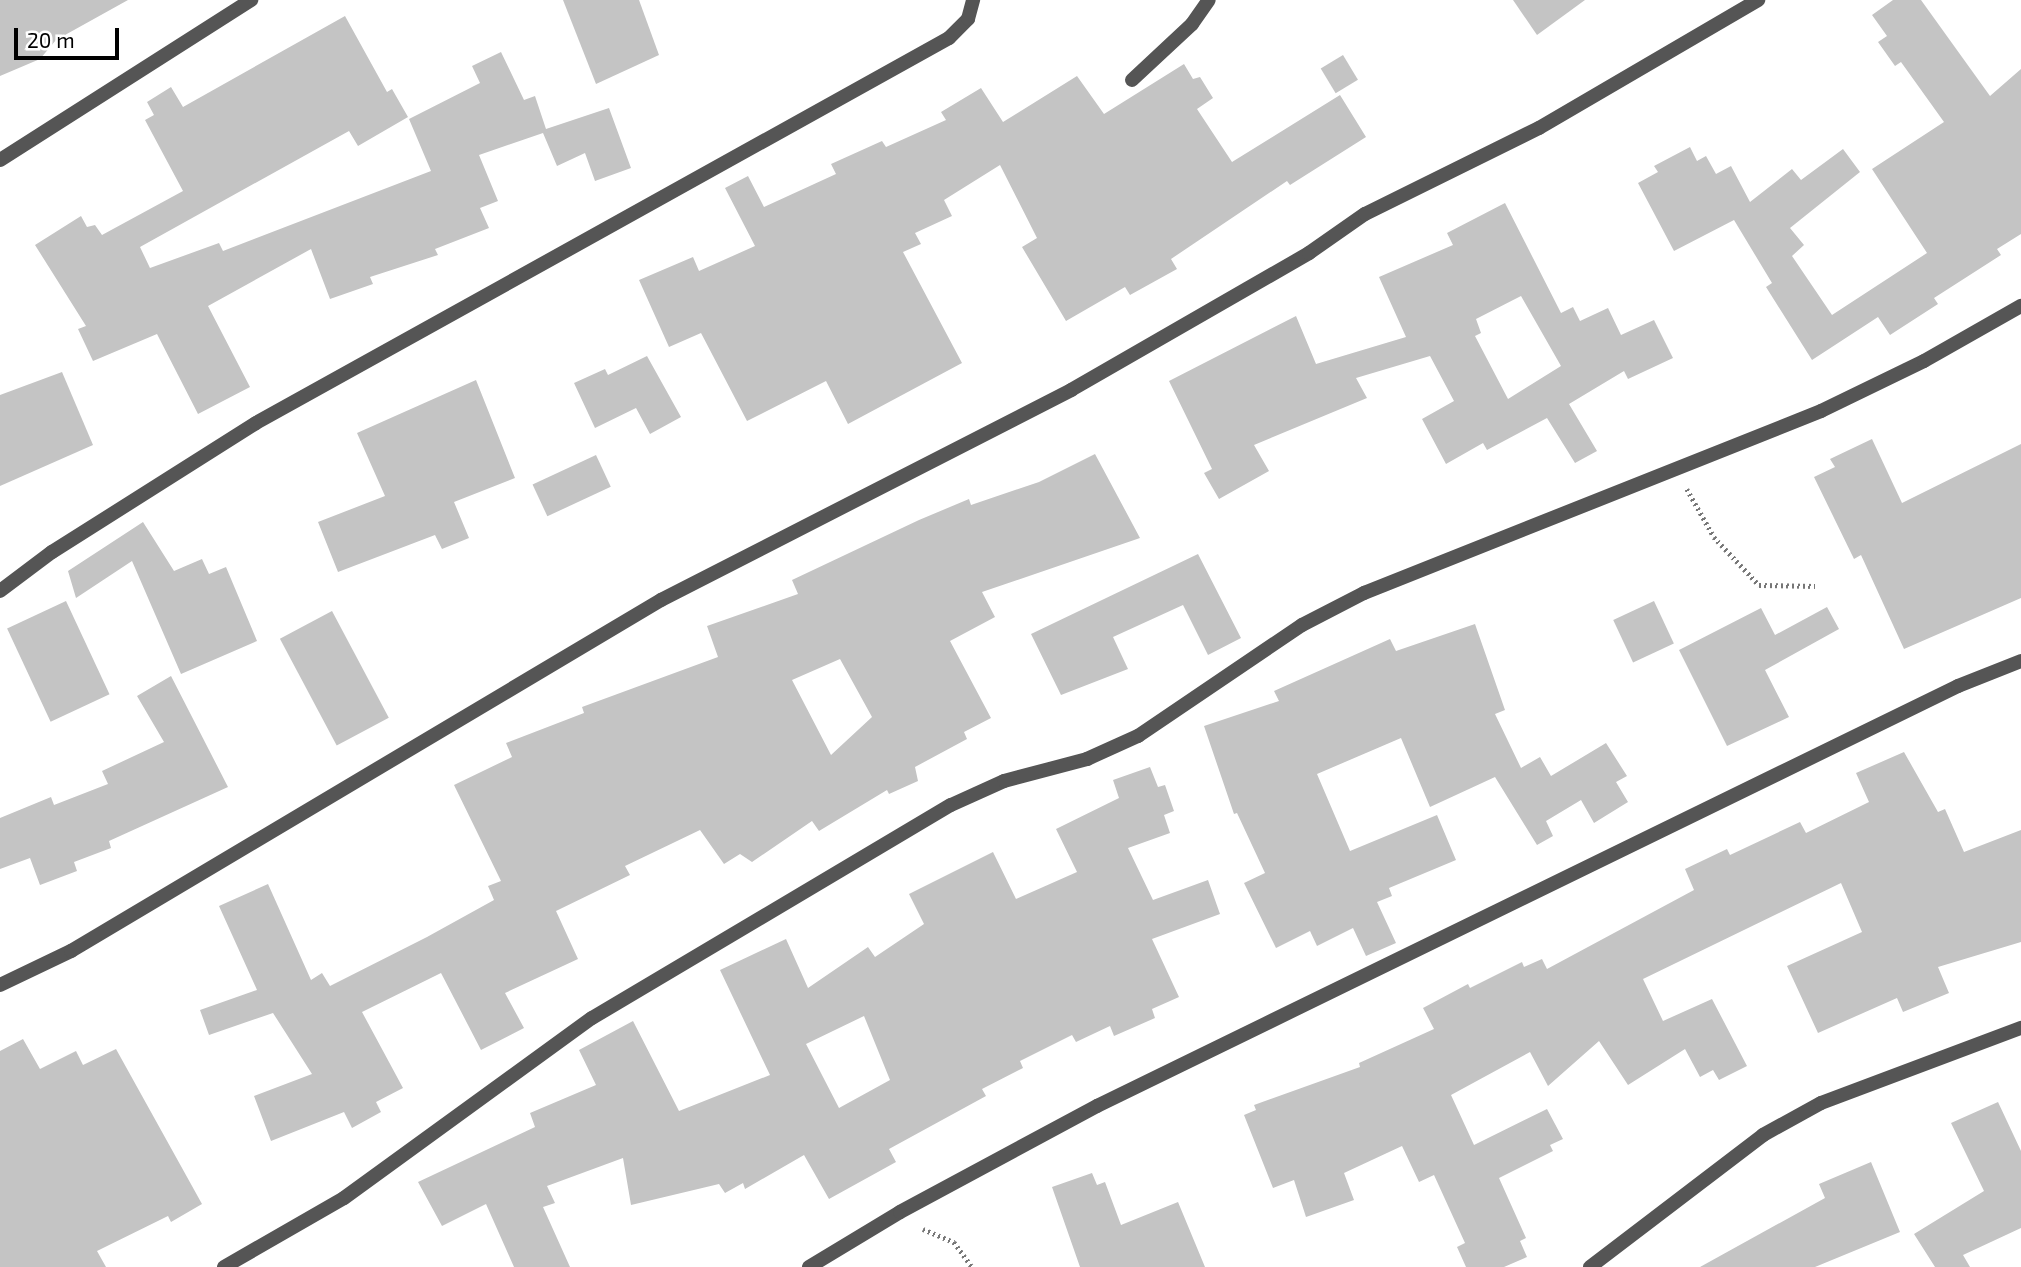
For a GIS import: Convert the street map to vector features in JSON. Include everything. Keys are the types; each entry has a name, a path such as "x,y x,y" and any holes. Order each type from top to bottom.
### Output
{"street":[{"path":"0,160 251,0"},
{"path":"0,591 52,552 256,423 949,38 968,19 973,0"},
{"path":"1132,80 1192,24 1209,0"},
{"path":"0,985 82,944 660,600 1071,390 1308,253 1365,214 1539,128 1758,0"},
{"path":"224,1267 344,1198 592,1018 951,805 1004,781 1087,759 1138,736 1302,625 1364,593 1821,411 1924,361 2021,306"},
{"path":"809,1267 900,1212 1122,1094 1958,686 2021,661"},
{"path":"1590,1267 1763,1135 1821,1103 2021,1028"}],"path":[{"path":"1676,470 1714,537 1759,585 1815,586"},
{"path":"900,1212 936,1238 954,1242 972,1267"}],"building":[{"path":"0,0 128,0 56,40 40,59 0,76"},
{"path":"563,0 639,0 659,55 596,84"},
{"path":"1513,0 1585,0 1537,35"},
{"path":"1893,0 1921,0 1990,96 2021,69 2021,234 1997,249 2001,255 1934,298 1938,304 1890,335 1878,317 1812,360 1766,287 1772,283 1734,220 1674,251 1638,183 1658,172 1654,166 1690,147 1697,161 1706,156 1716,174 1731,166 1750,202 1792,169 1801,180 1843,149 1860,172 1790,228 1804,245 1792,256 1832,315 1927,253 1872,169 1944,122 1901,62 1895,66 1878,42 1887,36 1872,15"},
{"path":"345,16 387,92 392,89 408,117 358,146 349,131 140,247 150,268 219,243 223,251 431,171 409,119 480,83 472,66 501,52 524,100 535,96 546,129 609,108 631,168 595,181 585,153 557,166 543,133 479,155 498,201 480,208 489,228 435,249 438,255 370,277 373,284 330,299 311,249 208,306 250,387 198,414 157,334 93,361 78,329 86,326 35,245 81,216 87,227 95,225 102,235 183,191 145,120 154,115 147,102 171,87 183,107"},
{"path":"1343,55 1358,80 1336,93 1321,68"},
{"path":"1184,64 1193,79 1200,77 1213,98 1197,109 1232,162 1340,95 1366,137 1290,185 1287,181 1171,259 1177,269 1130,295 1125,287 1066,321 1022,247 1037,238 1000,165 944,200 952,216 915,233 921,244 903,252 962,363 848,424 826,381 747,421 701,333 669,347 639,280 693,257 699,271 755,246 725,188 748,176 764,207 836,174 831,164 882,141 886,147 946,120 941,112 981,88 1003,122 1077,76 1104,114"},
{"path":"1505,203 1561,313 1573,307 1580,321 1608,308 1621,335 1654,320 1673,358 1628,379 1624,371 1569,404 1597,451 1575,463 1547,418 1487,450 1483,443 1446,464 1422,419 1454,401 1430,356 1356,378 1367,398 1254,445 1269,471 1219,499 1204,473 1212,469 1169,381 1296,316 1316,364 1406,337 1379,277 1453,245 1447,233","holes":["1521,296 1561,366 1508,399 1475,336 1481,333 1476,319"]},
{"path":"647,356 681,417 650,434 636,408 595,428 574,383 605,369 608,375"},
{"path":"62,372 93,445 0,486 0,395"},
{"path":"476,380 515,478 454,502 469,538 442,549 435,535 338,572 318,522 385,496 357,433"},
{"path":"1872,439 1902,503 2021,444 2021,598 1904,649 1861,555 1854,559 1814,477 1835,467 1830,459"},
{"path":"1095,454 1140,538 982,592 995,617 950,641 991,718 964,732 967,739 915,767 918,781 889,794 887,790 819,831 812,821 752,862 740,854 724,864 700,830 625,866 630,875 556,911 578,959 505,993 524,1028 481,1050 441,973 362,1012 403,1088 376,1102 381,1112 352,1128 344,1112 271,1141 254,1096 312,1074 273,1013 209,1035 200,1010 257,990 219,906 268,884 311,980 322,973 330,986 427,937 494,900 488,886 501,881 454,785 512,757 506,743 584,713 582,707 718,657 707,626 798,594 792,580 969,499 971,505 1039,482","holes":["840,659 872,717 831,755 792,680"]},
{"path":"596,455 611,487 547,516 533,485"},
{"path":"143,522 174,571 202,559 209,574 226,567 257,641 181,674 132,561 76,598 68,571"},
{"path":"1198,554 1241,638 1208,655 1183,605 1113,637 1128,669 1061,695 1031,634"},
{"path":"66,601 110,694 51,722 7,628"},
{"path":"1654,601 1674,644 1633,663 1613,620"},
{"path":"1827,607 1839,629 1765,670 1789,717 1727,746 1679,650 1761,608 1775,635"},
{"path":"332,611 389,718 337,746 280,639"},
{"path":"1475,624 1505,710 1495,714 1521,768 1540,757 1551,776 1606,743 1627,776 1616,782 1628,802 1594,823 1581,800 1546,821 1553,836 1537,845 1495,777 1430,807 1401,738 1317,774 1350,851 1437,815 1456,860 1389,888 1392,896 1377,902 1396,943 1366,956 1353,928 1317,946 1310,931 1276,948 1244,883 1265,873 1237,813 1234,814 1204,726 1279,701 1274,691 1390,639 1396,651"},
{"path":"171,676 228,787 109,841 111,848 74,862 77,871 40,885 30,858 0,869 0,818 51,797 54,805 108,784 102,771 164,742 137,696"},
{"path":"1904,752 1938,812 1945,809 1964,852 2021,830 2021,942 1938,967 1949,993 1903,1012 1897,998 1818,1033 1787,966 1862,932 1841,883 1643,979 1663,1021 1712,999 1747,1066 1719,1080 1713,1070 1700,1077 1685,1049 1628,1085 1599,1041 1548,1086 1530,1052 1451,1095 1474,1145 1547,1109 1563,1139 1550,1145 1553,1151 1499,1178 1526,1238 1520,1241 1527,1257 1504,1267 1466,1267 1457,1247 1465,1243 1434,1175 1419,1182 1402,1146 1344,1173 1354,1200 1306,1217 1294,1180 1273,1188 1244,1115 1256,1110 1254,1105 1360,1067 1359,1063 1434,1029 1423,1008 1468,984 1470,988 1522,962 1524,967 1542,959 1547,969 1694,890 1685,869 1727,849 1730,855 1800,822 1806,833 1869,802 1856,773"},
{"path":"1150,767 1158,787 1165,785 1174,811 1164,815 1170,833 1128,848 1153,900 1208,880 1220,914 1152,939 1179,997 1152,1009 1155,1018 1114,1036 1110,1026 1076,1042 1072,1035 1020,1061 1023,1068 982,1089 986,1096 889,1149 896,1162 829,1199 804,1155 745,1189 743,1183 725,1193 719,1184 631,1205 623,1158 547,1186 555,1203 543,1207 570,1267 514,1267 486,1204 442,1226 418,1182 535,1127 530,1113 596,1085 579,1050 633,1021 679,1111 770,1075 720,970 786,939 808,988 868,947 875,957 924,924 909,894 993,852 1016,899 1077,872 1056,829 1119,798 1113,780","holes":["864,1016 890,1080 839,1108 806,1044"]},
{"path":"23,1039 40,1069 76,1051 83,1065 116,1049 202,1204 171,1222 168,1216 97,1251 106,1267 0,1267 0,1051"},
{"path":"1998,1102 2021,1151 2021,1228 1963,1255 1970,1267 1935,1267 1914,1234 1984,1191 1951,1123"},
{"path":"1871,1162 1900,1232 1815,1267 1700,1267 1825,1198 1819,1184"},
{"path":"1092,1173 1097,1185 1105,1182 1121,1225 1178,1202 1205,1267 1080,1267 1052,1187"}]}
